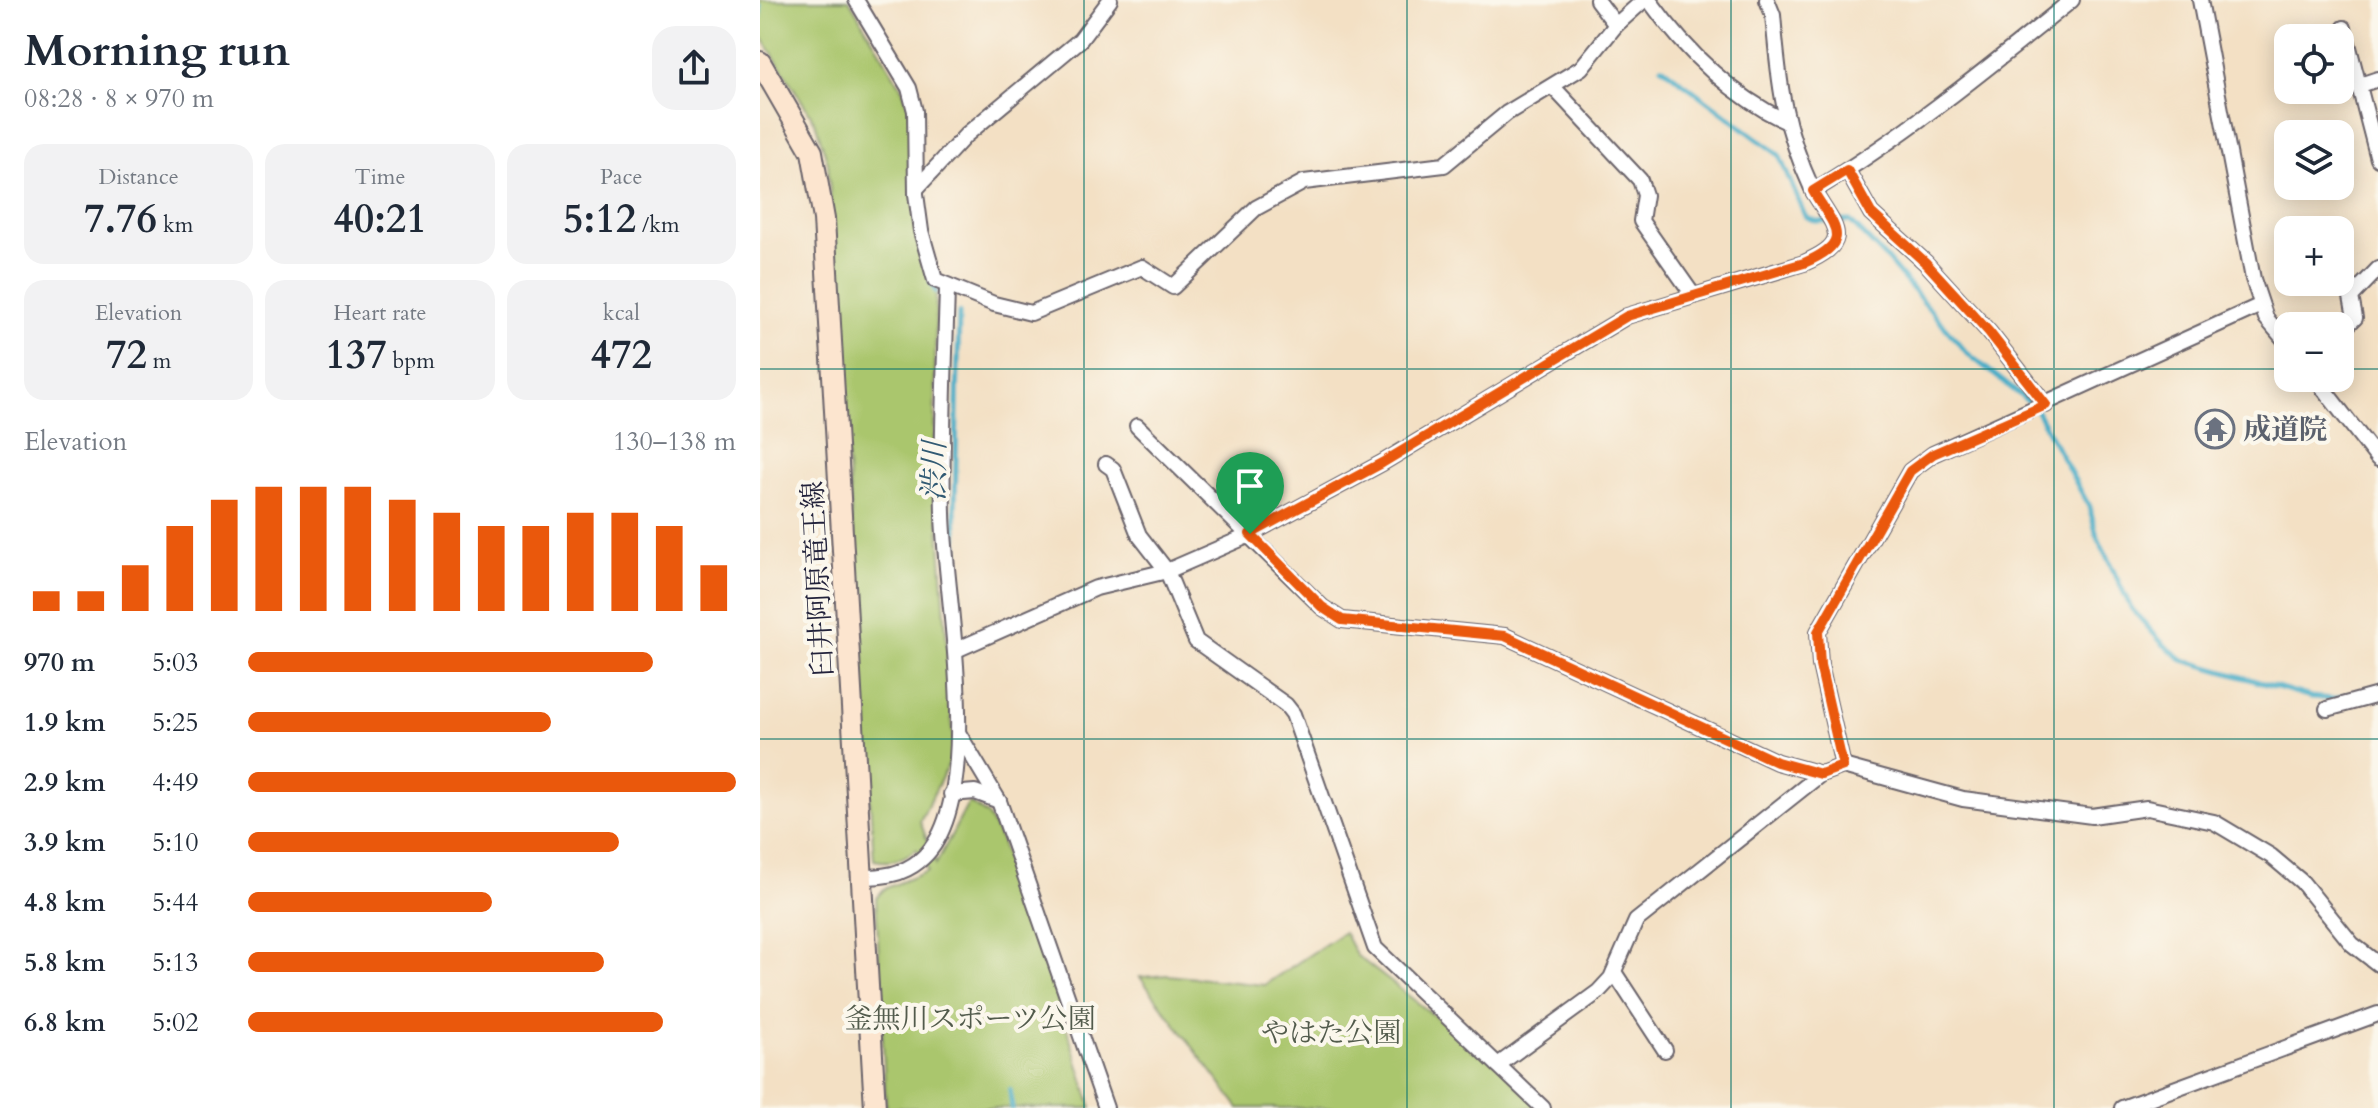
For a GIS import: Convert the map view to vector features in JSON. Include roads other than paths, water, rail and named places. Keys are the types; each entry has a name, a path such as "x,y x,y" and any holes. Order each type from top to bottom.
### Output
{"main road":[{"name":"臼井阿原竜王線","path":"760,62 802,130 818,166 824,219 875,1108"}],"street":[{"path":"856,0 909,88 915,111 916,189 935,280 947,288 1031,313 1142,267 1173,287 1256,208 1304,182 1444,165 1507,113 1581,68 1616,25 1647,0 1717,77 1749,104 1785,121"},
{"path":"916,189 966,135 1080,40 1110,0"},
{"path":"1597,0 1616,25"},
{"path":"956,650 1096,588 1167,571 1250,534 1382,463 1627,316 1804,263 1829,252 1834,246 1835,227 1813,191 1785,121 1773,15 1767,0"},
{"path":"1813,191 1977,76 2057,5 2072,0"},
{"path":"2200,0 2261,305 2274,327"},
{"path":"2354,64 2378,159"},
{"path":"2360,85 2378,79"},
{"path":"1553,87 1640,180 1645,195 1641,221 1693,295"},
{"path":"1847,170 1871,213 1947,286 2046,405"},
{"path":"2354,312 2351,297 2378,269"},
{"path":"862,877 884,877 919,861 939,832 951,794 959,734 956,650 942,515 947,288"},
{"path":"1843,766 1820,665 1818,632 1910,471 1933,454 2261,305"},
{"path":"2326,392 2378,459"},
{"path":"1137,426 1322,607 1342,620 1505,636 1777,762 1821,774"},
{"path":"1106,464 1113,469 1139,535 1167,571 1196,641 1286,705 1293,714 1375,948 1543,1108"},
{"path":"2327,709 2378,695"},
{"path":"959,734 999,801 1106,1108"},
{"path":"1498,1065 1598,992 1614,972 1636,921 1821,774 1843,766 1963,799 2092,816 2147,808 2214,822 2271,856 2302,882 2352,944 2378,964"},
{"path":"951,794 975,792 999,801"},
{"path":"1614,972 1665,1050"},
{"path":"2122,1108 2378,1014"}],"waterway":[{"path":"760,7 760,17"},
{"path":"1662,67 1779,155 1805,216 1815,221 1850,221 1967,353 2034,406 2089,506 2097,536 2131,608 2163,644 2183,660 2311,697 2334,699 2378,688"},
{"name":"渋川","path":"931,282 936,292"},
{"name":"渋川","path":"959,313 955,510 960,628"},
{"name":"渋川","path":"1010,1090 1012,1108"}],"place":[{"name":"成道院","path":"2215,429"}],"park label":[{"name":"釜無川スポーツ公園","path":"970,1018"},
{"name":"やはた公園","path":"1331,1032"}]}
